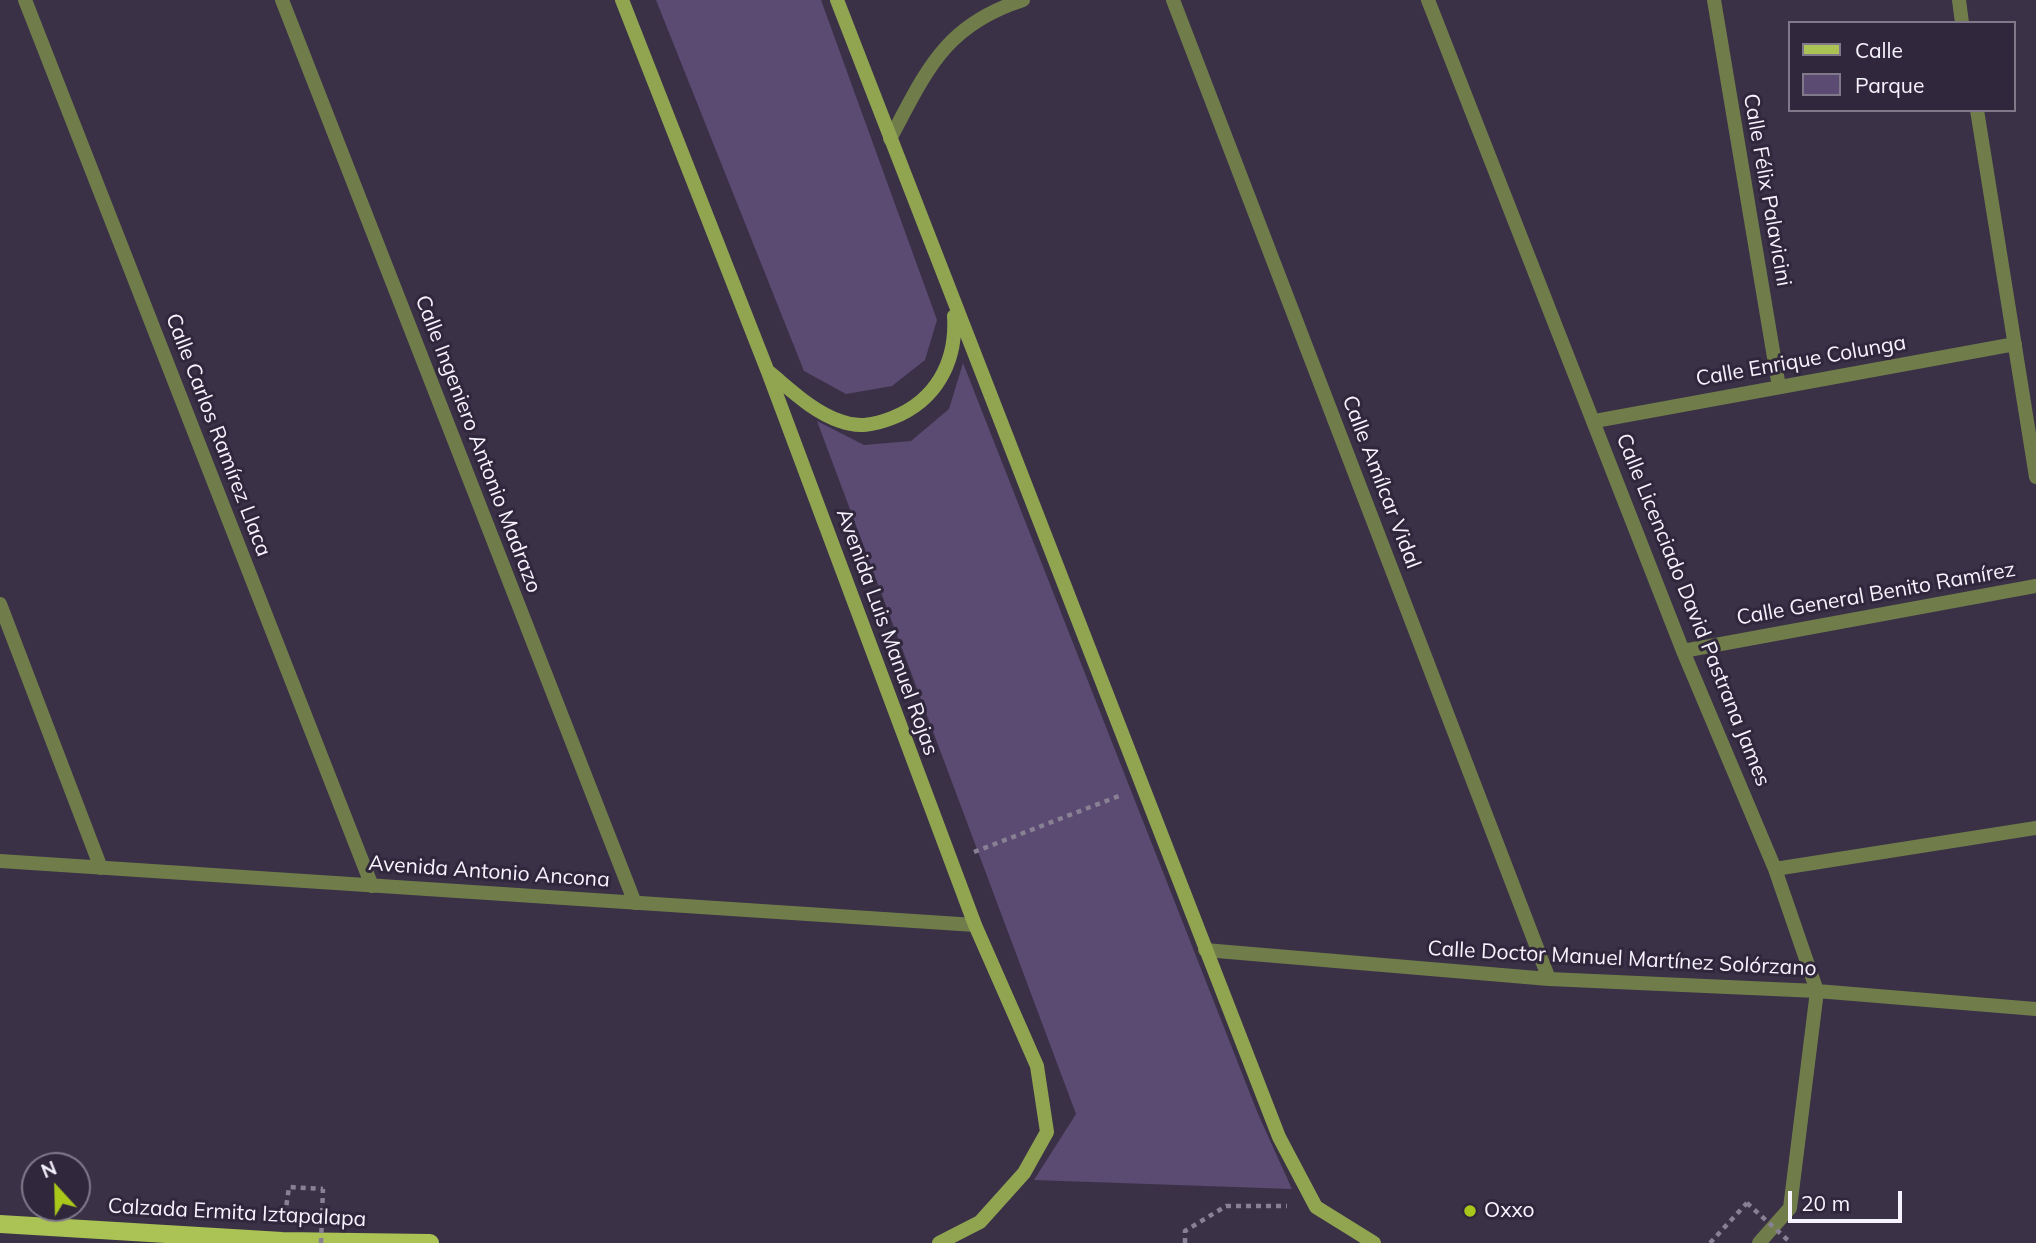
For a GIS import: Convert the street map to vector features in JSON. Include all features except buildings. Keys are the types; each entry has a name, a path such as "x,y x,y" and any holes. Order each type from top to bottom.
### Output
{"main road":[{"name":"Calzada Ermita Iztapalapa","path":"0,1224 282,1241 430,1243"}],"street":[{"name":"Calle Carlos Ramírez Llaca","path":"25,0 372,886"},
{"name":"Calle Ingeniero Antonio Madrazo","path":"282,0 635,903"},
{"name":"Avenida Luis Manuel Rojas","path":"622,0 768,372 975,925 1037,1066 1047,1132 1024,1173 980,1222 939,1243"},
{"path":"836,0 1140,788 1279,1137 1316,1207 1374,1243"},
{"path":"890,139 929,67 956,34 990,10 1023,0"},
{"name":"Calle Amílcar Vidal","path":"1173,0 1549,979"},
{"name":"Calle Licenciado David Pastrana James","path":"1428,0 1683,651 1775,869 1817,991 1790,1208 1759,1243"},
{"name":"Calle Félix Palavicini","path":"1714,0 1779,387"},
{"path":"1959,0 1962,21"},
{"path":"1977,112 2036,477"},
{"path":"768,372 822,414 842,422 860,426 901,414 921,403 945,373 956,337 949,292"},
{"name":"Calle Enrique Colunga","path":"1595,421 2015,344"},
{"name":"Calle General Benito Ramírez","path":"1683,651 2036,586"},
{"path":"0,604 101,868"},
{"path":"1775,869 2036,828"},
{"name":"Avenida Antonio Ancona","path":"0,861 975,925"},
{"name":"Calle Doctor Manuel Martínez Solórzano","path":"1205,950 1549,979 1817,991 2036,1009"}],"path":[{"path":"951,862 1140,788"},
{"path":"289,1187 323,1189 321,1243"},
{"path":"1710,1243 1747,1203 1791,1243"},
{"path":"1185,1243 1185,1231 1226,1206 1316,1207"}],"green space":[{"path":"656,0 821,0 937,320 925,360 892,386 846,394 804,371"},
{"path":"963,363 1258,1114 1292,1189 1034,1180 1076,1114 817,421 864,445 911,441 949,409"}],"place":[{"name":"Oxxo","path":"1470,1211"}]}
